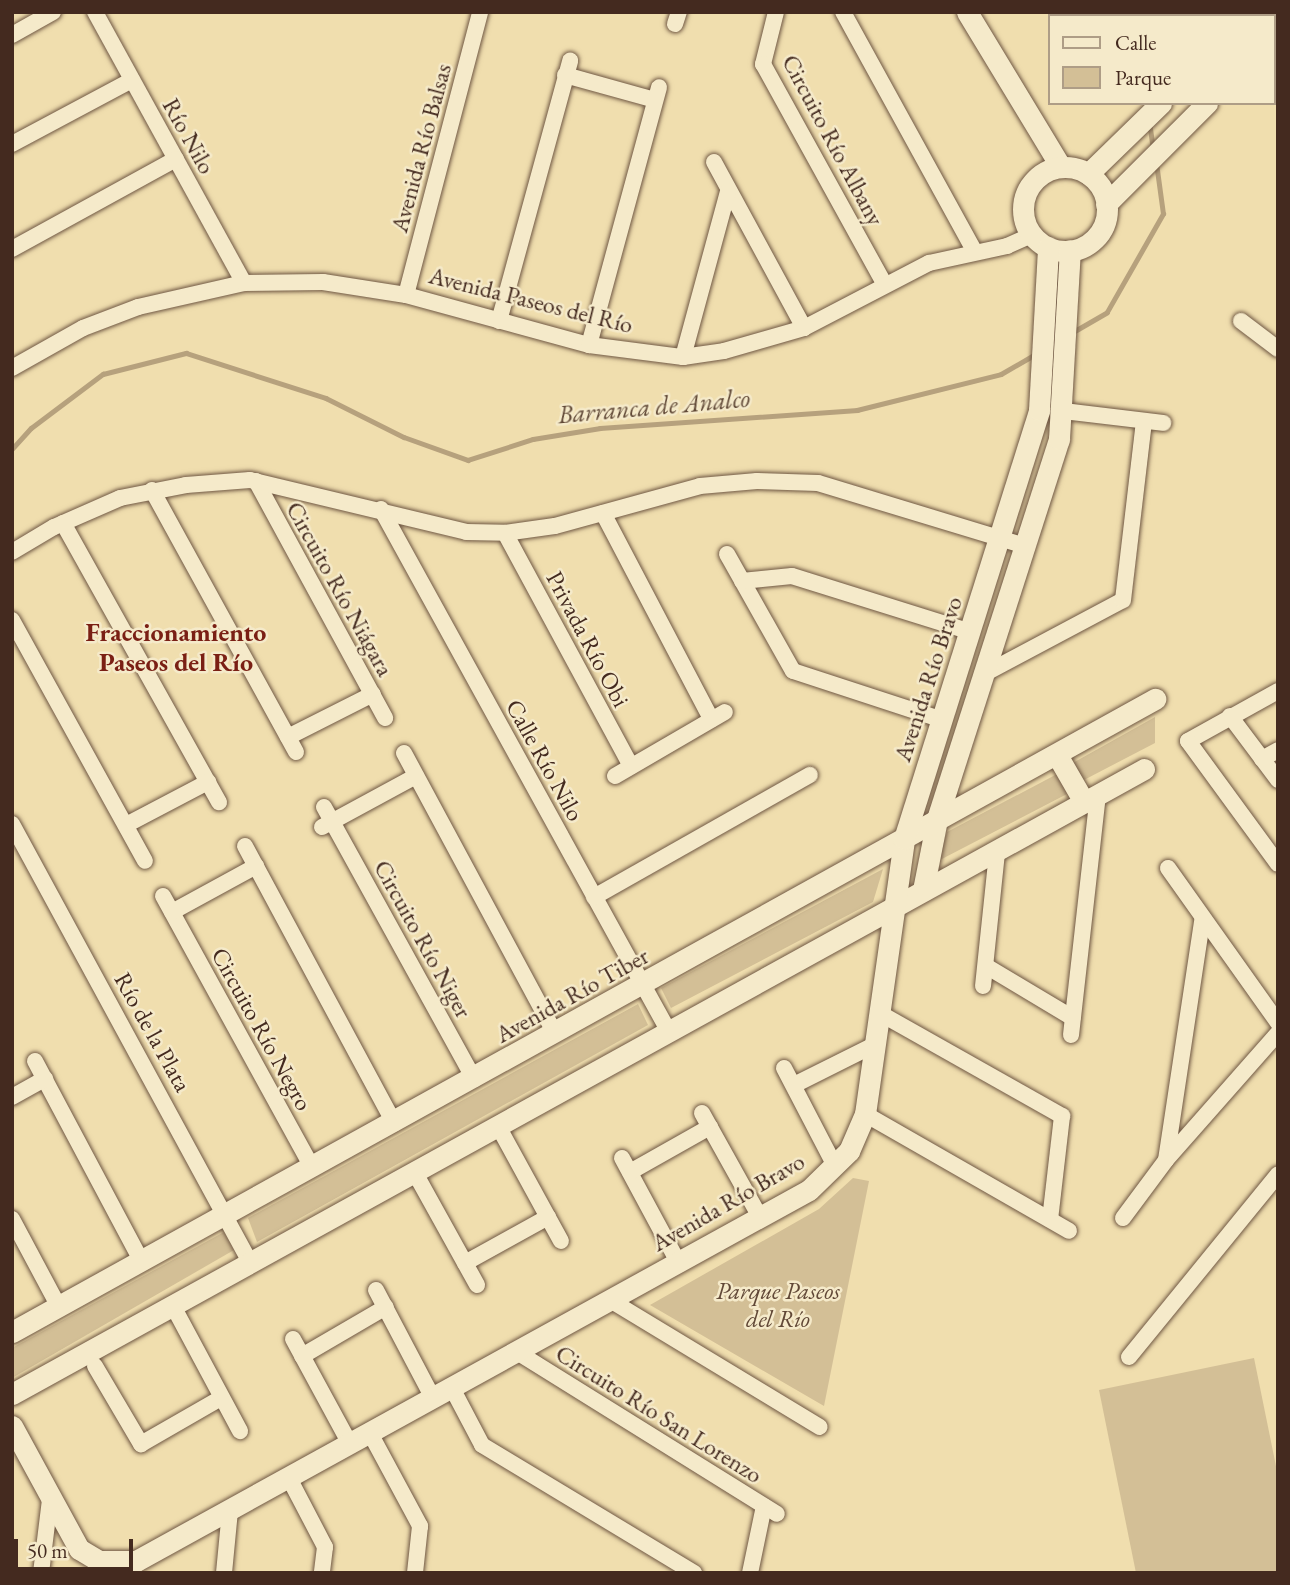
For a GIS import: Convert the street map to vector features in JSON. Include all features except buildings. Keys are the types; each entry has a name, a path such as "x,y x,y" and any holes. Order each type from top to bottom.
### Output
{"street":[{"path":"12,35 53,12"},
{"name":"Río Nilo","path":"95,12 244,283"},
{"name":"Avenida Río Balsas","path":"405,295 480,12"},
{"name":"Circuito Río Albany","path":"776,12 762,64 885,285"},
{"path":"843,12 975,251"},
{"path":"967,12 1060,167"},
{"path":"499,321 568,68 657,94 589,345"},
{"path":"12,144 132,80"},
{"path":"1088,174 1159,105"},
{"path":"1106,204 1088,174 1060,167 1037,178 1023,201 1024,219 1040,241 1070,250 1098,234 1106,204 1205,105"},
{"path":"12,249 176,159"},
{"path":"714,162 804,328"},
{"path":"682,358 728,191"},
{"name":"Avenida Paseos del Río","path":"12,368 83,328 138,307 244,283 323,282 405,295 589,345 682,358 724,351 804,328 929,263 975,251 1040,241"},
{"name":"Avenida Río Bravo","path":"12,1426 79,1549 99,1561 135,1567 230,1511 809,1190 849,1151 866,1114 904,839 1001,538 1039,410 1043,312 1040,241"},
{"name":"Avenida Río Bravo","path":"923,890 937,819 1022,545 1059,439 1063,411 1070,250"},
{"path":"1241,321 1278,349"},
{"path":"1063,411 1163,423"},
{"path":"984,674 1123,600 1144,421"},
{"path":"12,552 63,523 120,498 152,490 256,481 381,509 466,532 506,533 603,513 700,486 818,483 1022,545"},
{"name":"Circuito Río Niágara","path":"256,481 386,718"},
{"path":"152,490 296,752"},
{"name":"Calle Río Nilo","path":"381,509 669,1032"},
{"path":"603,513 718,715 615,776"},
{"path":"63,523 219,802"},
{"name":"Privada Río Obi","path":"506,533 631,766"},
{"path":"727,554 793,671 943,720"},
{"path":"742,581 792,576 971,632"},
{"path":"12,620 145,861"},
{"path":"1278,691 1188,741 1278,864"},
{"path":"288,737 373,694"},
{"name":"Avenida Río Tiber","path":"12,1332 313,1169 1155,699"},
{"path":"1230,716 1278,780"},
{"path":"1262,759 1278,750"},
{"path":"404,753 555,1034"},
{"path":"986,966 1072,1026 1091,798 1056,755"},
{"path":"12,1394 1144,769"},
{"path":"594,897 810,775"},
{"path":"327,824 416,776"},
{"path":"126,825 208,782"},
{"name":"Circuito Río Niger","path":"324,807 327,824 474,1079"},
{"name":"Río de la Plata","path":"12,824 228,1216 251,1264"},
{"path":"245,846 394,1124"},
{"path":"983,986 997,852"},
{"path":"172,912 256,866"},
{"path":"1168,868 1202,921 1278,1023"},
{"name":"Circuito Río Negro","path":"163,897 313,1169"},
{"path":"1166,1160 1202,921"},
{"path":"881,1014 1062,1116 1050,1219"},
{"path":"1123,1218 1166,1160 1278,1033"},
{"path":"794,1085 876,1044"},
{"path":"35,1061 142,1262"},
{"path":"784,1068 835,1167"},
{"path":"12,1097 45,1079"},
{"path":"866,1114 1069,1231"},
{"path":"678,1262 626,1165 706,1120 760,1217"},
{"path":"498,1126 561,1241"},
{"path":"415,1173 477,1285"},
{"path":"1129,1357 1278,1174"},
{"path":"465,1263 548,1217"},
{"path":"12,1219 59,1307"},
{"path":"376,1290 433,1398"},
{"path":"610,1300 820,1427"},
{"path":"173,1306 240,1431"},
{"path":"302,1356 386,1307"},
{"path":"293,1339 350,1444"},
{"name":"Circuito Río San Lorenzo","path":"517,1352 771,1510 750,1573"},
{"path":"95,1366 141,1444 222,1398"},
{"path":"452,1388 482,1445 694,1573"},
{"path":"370,1433 420,1526 415,1573"},
{"path":"289,1478 325,1547 322,1573"},
{"path":"41,1573 50,1500"},
{"path":"224,1573 230,1511"}],"green space":[{"path":"1155,717 1155,743 1082,781 1071,764"},
{"path":"1059,773 1067,794 938,861 947,832"},
{"path":"883,869 873,902 671,1008 661,988"},
{"path":"638,1004 648,1025 257,1242 248,1218"},
{"name":"Parque Paseos del Río","path":"853,1178 869,1181 824,1406 650,1305 819,1209"},
{"path":"224,1232 234,1250 12,1378 12,1348"},
{"path":"1254,1358 1278,1476 1278,1573 1136,1573 1099,1390"}],"waterway":[{"name":"Barranca de Analco","path":"1150,125 1153,147"},
{"name":"Barranca de Analco","path":"1073,332 1107,312 1163,214 1156,163"},
{"name":"Barranca de Analco","path":"12,449 31,428 103,374 186,353 326,398 404,437 468,460 533,439 600,428 857,410 1001,374 1035,354"}],"district":[{"name":"Fraccionamiento Paseos del Río","path":"176,648"}]}
